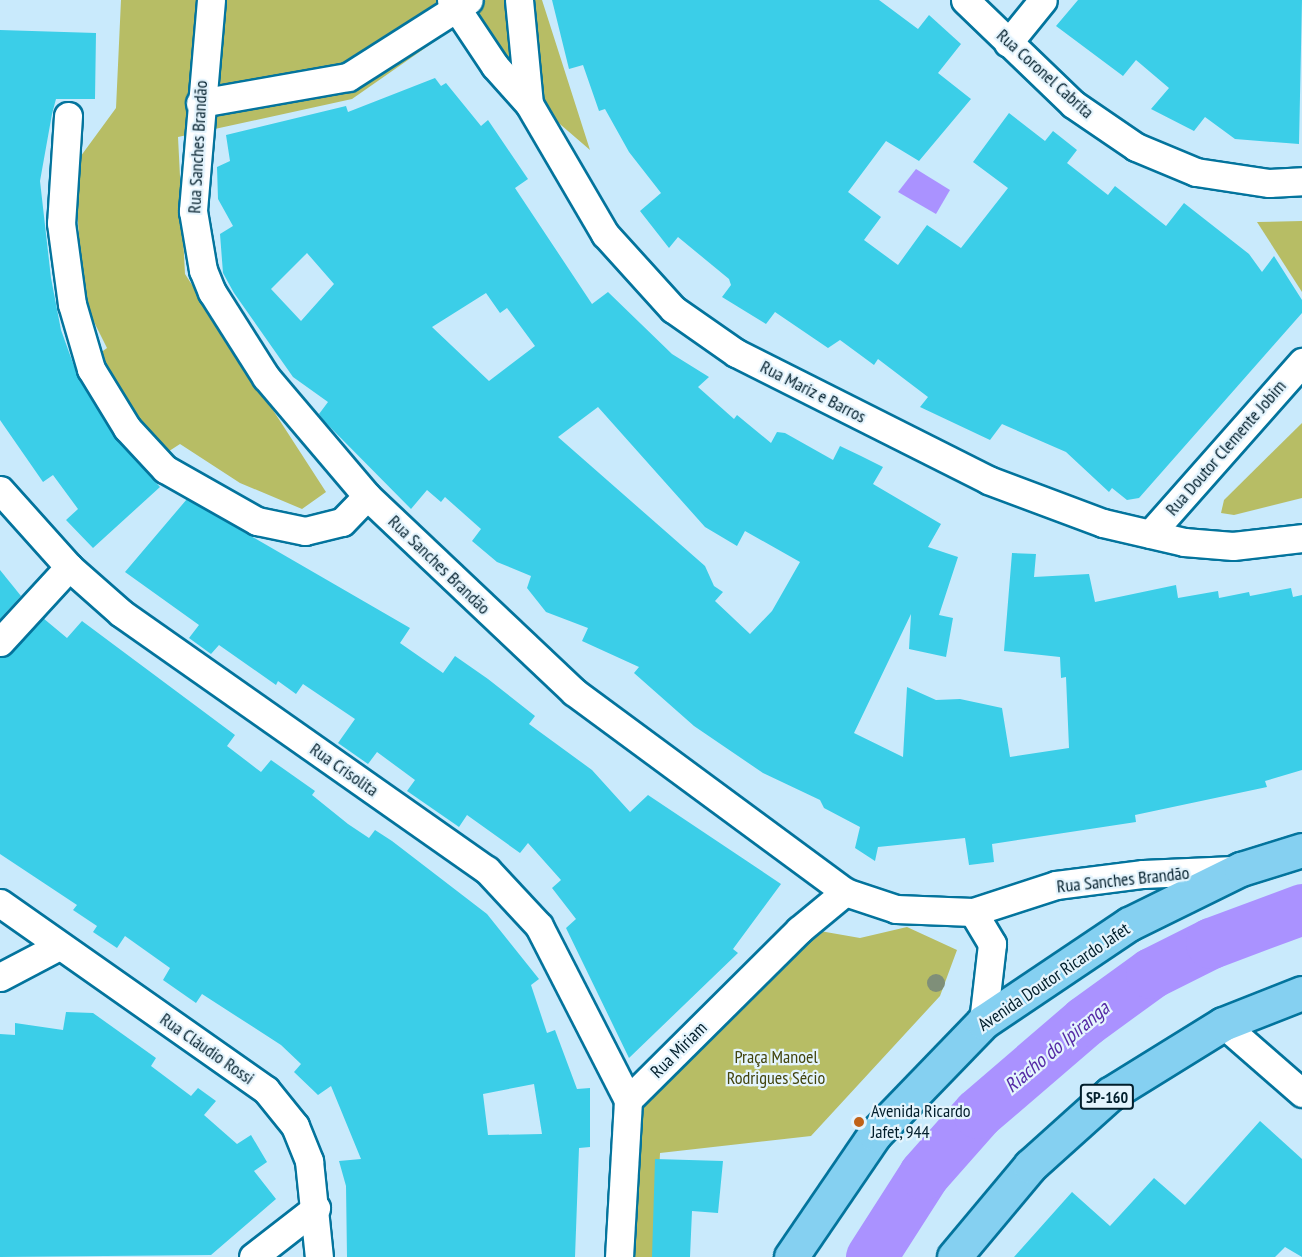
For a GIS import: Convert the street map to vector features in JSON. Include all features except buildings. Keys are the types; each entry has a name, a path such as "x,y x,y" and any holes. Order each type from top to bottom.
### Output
{"main road":[{"name":"Avenida Doutor Ricardo Jafet","path":"792,1257 875,1134 983,1022 1129,924 1241,870 1302,850"},
{"name":"SP-160","path":"954,1257 1030,1166 1110,1094 1223,1024 1302,993"}],"street":[{"name":"Rua Sanches Brandão","path":"211,0 200,104 193,211 203,270 212,292 266,377 368,496 574,692 845,892 896,909 972,912 1056,885 1143,874 1241,870"},
{"name":"Rua Mariz e Barros","path":"519,0 529,104 605,234 673,309 736,353 988,480 1103,523 1150,534 1233,546 1302,538"},
{"name":"Rua Coronel Cabrita","path":"965,0 1073,104 1136,147 1196,172 1269,183 1302,181"},
{"path":"1008,43 1043,0"},
{"path":"200,104 348,77 459,3 495,66 529,104"},
{"path":"68,116 61,223 72,304 91,369 127,428 165,468 257,521 305,531 342,522 368,496"},
{"name":"Rua Doutor Clemente Jobim","path":"1150,534 1302,362"},
{"name":"Rua Crisolita","path":"0,490 69,567 121,613 487,870 539,926 628,1100"},
{"path":"0,642 69,567"},
{"name":"Rua Miriam","path":"628,1100 800,930 845,892"},
{"name":"Rua Cláudio Rossi","path":"0,903 266,1090 295,1126 309,1161 316,1208 319,1257"},
{"path":"972,912 992,944 983,1022"},
{"path":"0,977 59,946"},
{"path":"1223,1024 1302,1093"},
{"path":"619,1257 628,1100"},
{"path":"252,1257 316,1208"}],"green space":[{"path":"121,0 542,0 590,150 451,30 352,99 178,137 185,274 326,492 302,509 240,483 180,444 163,455 96,356 107,348 82,298 75,164 116,108"},
{"path":"1302,221 1302,292 1257,222"},
{"path":"1302,423 1302,498 1234,515 1221,513 1224,500"},
{"name":"Praça Manoel Rodrigues Sécio","path":"907,927 957,950 940,996 811,1136 660,1153 655,1257 633,1257 632,1102 820,931 860,938"}],"shaded area":[{"path":"916,169 950,190 936,214 898,192"}],"waterway":[{"name":"Riacho do Ipiranga","path":"871,1257 924,1174 978,1113 1085,1021 1151,973 1211,943 1302,909"}],"place":[{"name":"Avenida Ricardo Jafet, 944","path":"859,1122"}]}
